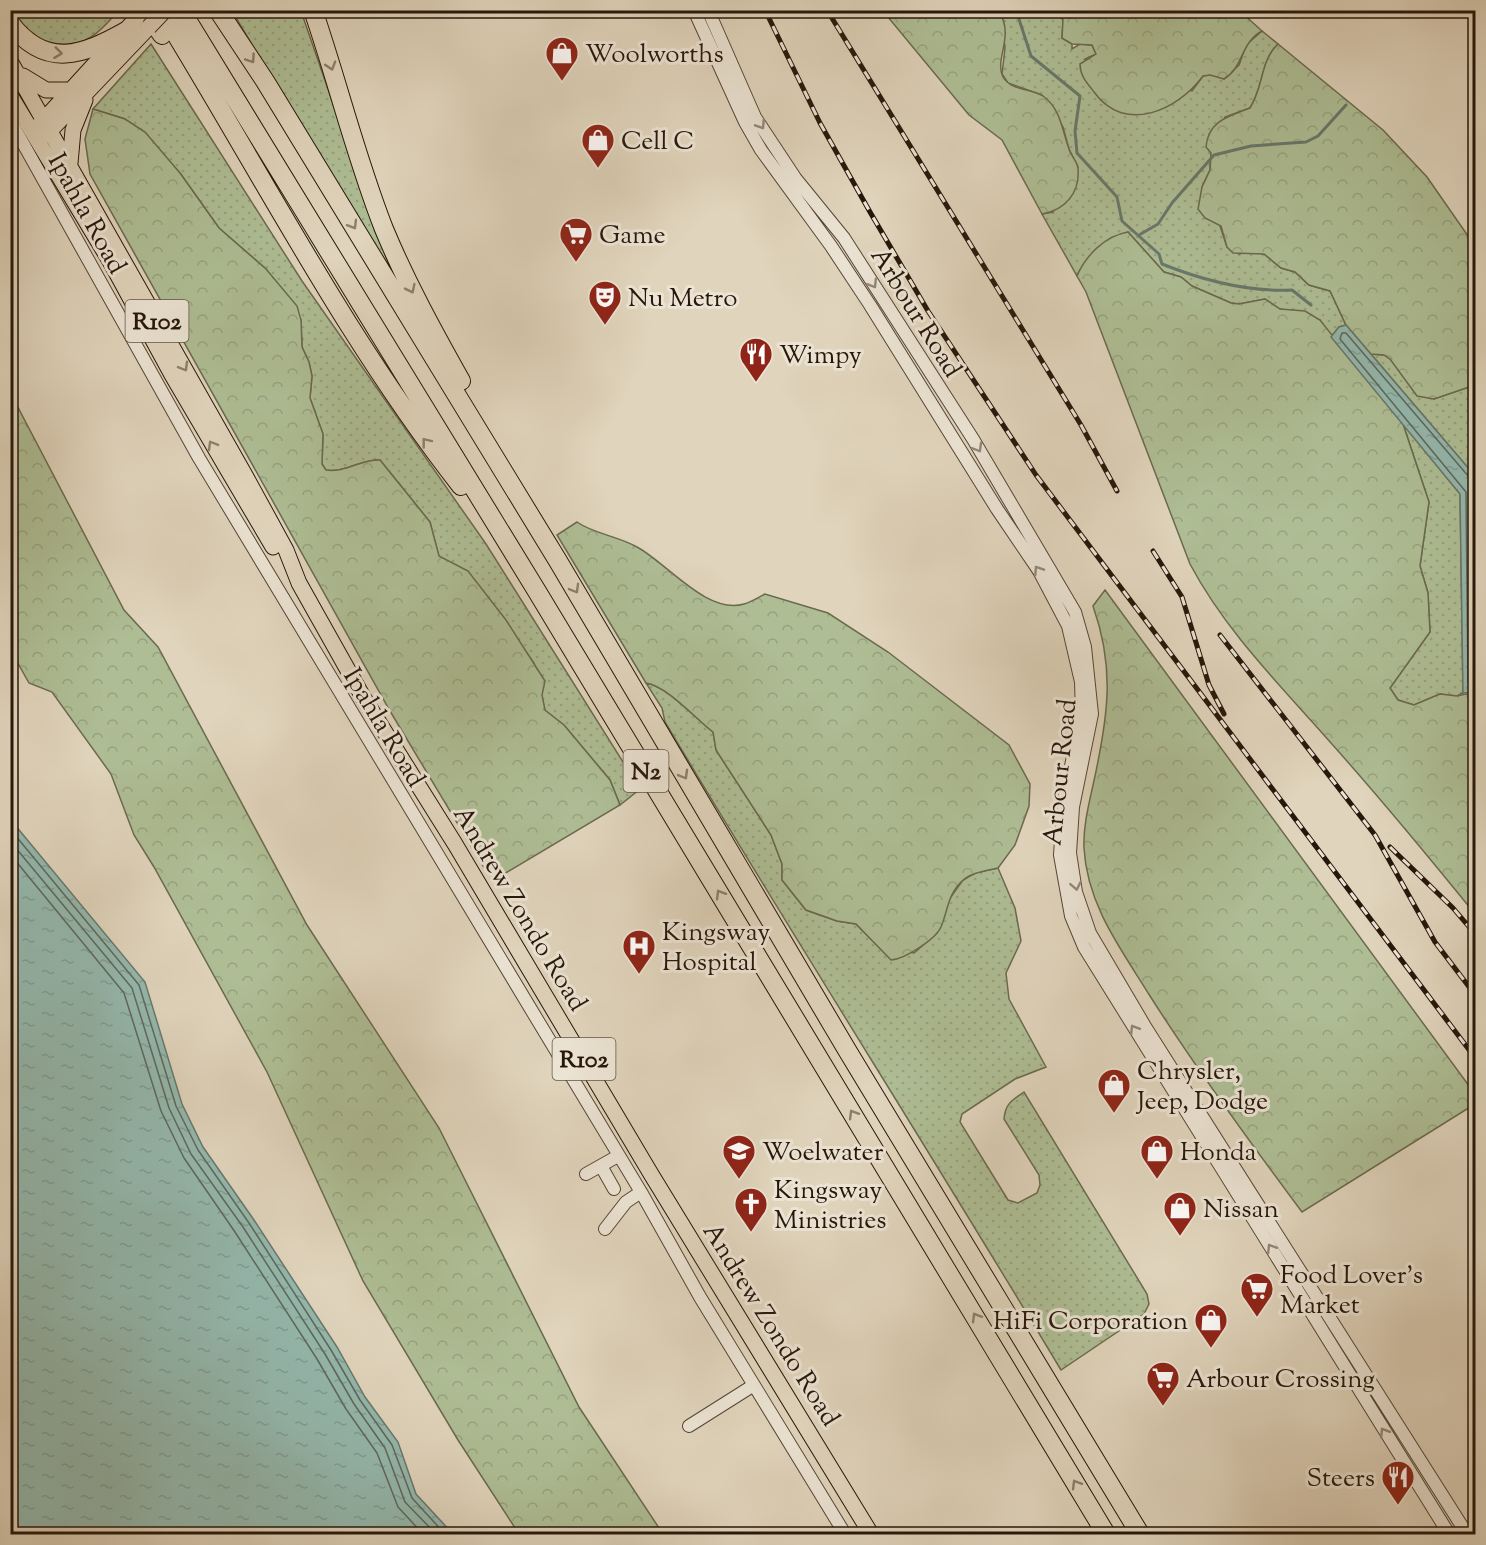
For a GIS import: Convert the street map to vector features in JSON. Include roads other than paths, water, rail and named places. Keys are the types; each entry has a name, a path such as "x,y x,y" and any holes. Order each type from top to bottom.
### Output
{"highway":[{"path":"144,10 289,226"},
{"path":"163,10 348,326 421,435 514,554"},
{"name":"N2","path":"181,10 514,554 1106,1534"},
{"name":"N2","path":"218,10 266,81 558,561 824,1010 1140,1534"},
{"path":"313,10 354,143 384,228 406,279 558,561"},
{"path":"10,23 28,43 50,52 76,54 119,42"}],"main road":[{"path":"48,124 73,90 119,42 144,10"},
{"path":"70,164 75,122 119,42 163,10"},
{"path":"14,67 46,90 73,90"},
{"name":"Andrew Zondo Road","path":"14,67 70,164 233,483"},
{"path":"36,136 102,75"},
{"name":"Andrew Zondo Road","path":"10,95 36,136 233,483 285,567 300,583 363,698 455,844 656,1183 804,1421 871,1534"}],"street":[{"name":"Arbour Road","path":"694,10 755,117 784,161 844,238 966,428 1074,612 1085,647 1092,714 1073,807 1070,853 1076,892 1090,933 1146,1028 1467,1534"},
{"name":"Arbour Road","path":"708,10 729,75 761,150 831,246 870,305 997,509 1039,571 1068,626 1081,682 1082,713 1064,800 1060,855 1071,916 1084,947 1449,1534"},
{"name":"Ipahla Road","path":"10,120 180,424 233,483 338,692 641,1192 700,1297 845,1534"},
{"path":"586,1174 618,1156"},
{"path":"601,1166 614,1189"},
{"path":"604,1229 626,1202 641,1192"},
{"path":"689,1426 754,1385"}],"water":[{"path":"1346,325 1475,476 1475,692 1463,693 1460,494 1331,337 1339,327"},
{"path":"10,819 145,982 182,1104 203,1147 337,1347 365,1397 398,1442 416,1494 453,1534 11,1534"}],"waterway":[{"path":"1016,10 1031,56 1080,96 1075,131 1077,153 1117,197 1122,221 1159,254 1162,264 1226,284 1259,289 1292,290 1311,305"},
{"path":"1139,235 1158,224 1172,203 1214,155 1251,146 1306,142 1318,136 1346,105"}],"railway":[{"path":"765,10 820,123 870,212 928,311 1036,475 1476,1059"},
{"path":"827,10 1081,425 1117,491"},
{"path":"1153,551 1182,597 1209,685 1224,714"},
{"path":"1220,635 1375,835 1435,942 1476,996"},
{"path":"1390,847 1453,908 1476,935"}],"place":[{"name":"Woolworths","path":"562,82"},
{"name":"Cell C","path":"598,169"},
{"name":"Game","path":"576,263"},
{"name":"Nu Metro","path":"605,326"},
{"name":"Wimpy","path":"756,383"},
{"name":"Kingsway Hospital","path":"639,975"},
{"name":"Chrysler, Jeep, Dodge","path":"1114,1114"},
{"name":"Woelwater","path":"739,1180"},
{"name":"Honda","path":"1157,1180"},
{"name":"Kingsway Ministries","path":"751,1233"},
{"name":"Nissan","path":"1180,1237"},
{"name":"Food Lover's Market","path":"1257,1318"},
{"name":"HiFi Corporation","path":"1211,1349"},
{"name":"Arbour Crossing","path":"1163,1407"},
{"name":"Steers","path":"1398,1506"}]}
